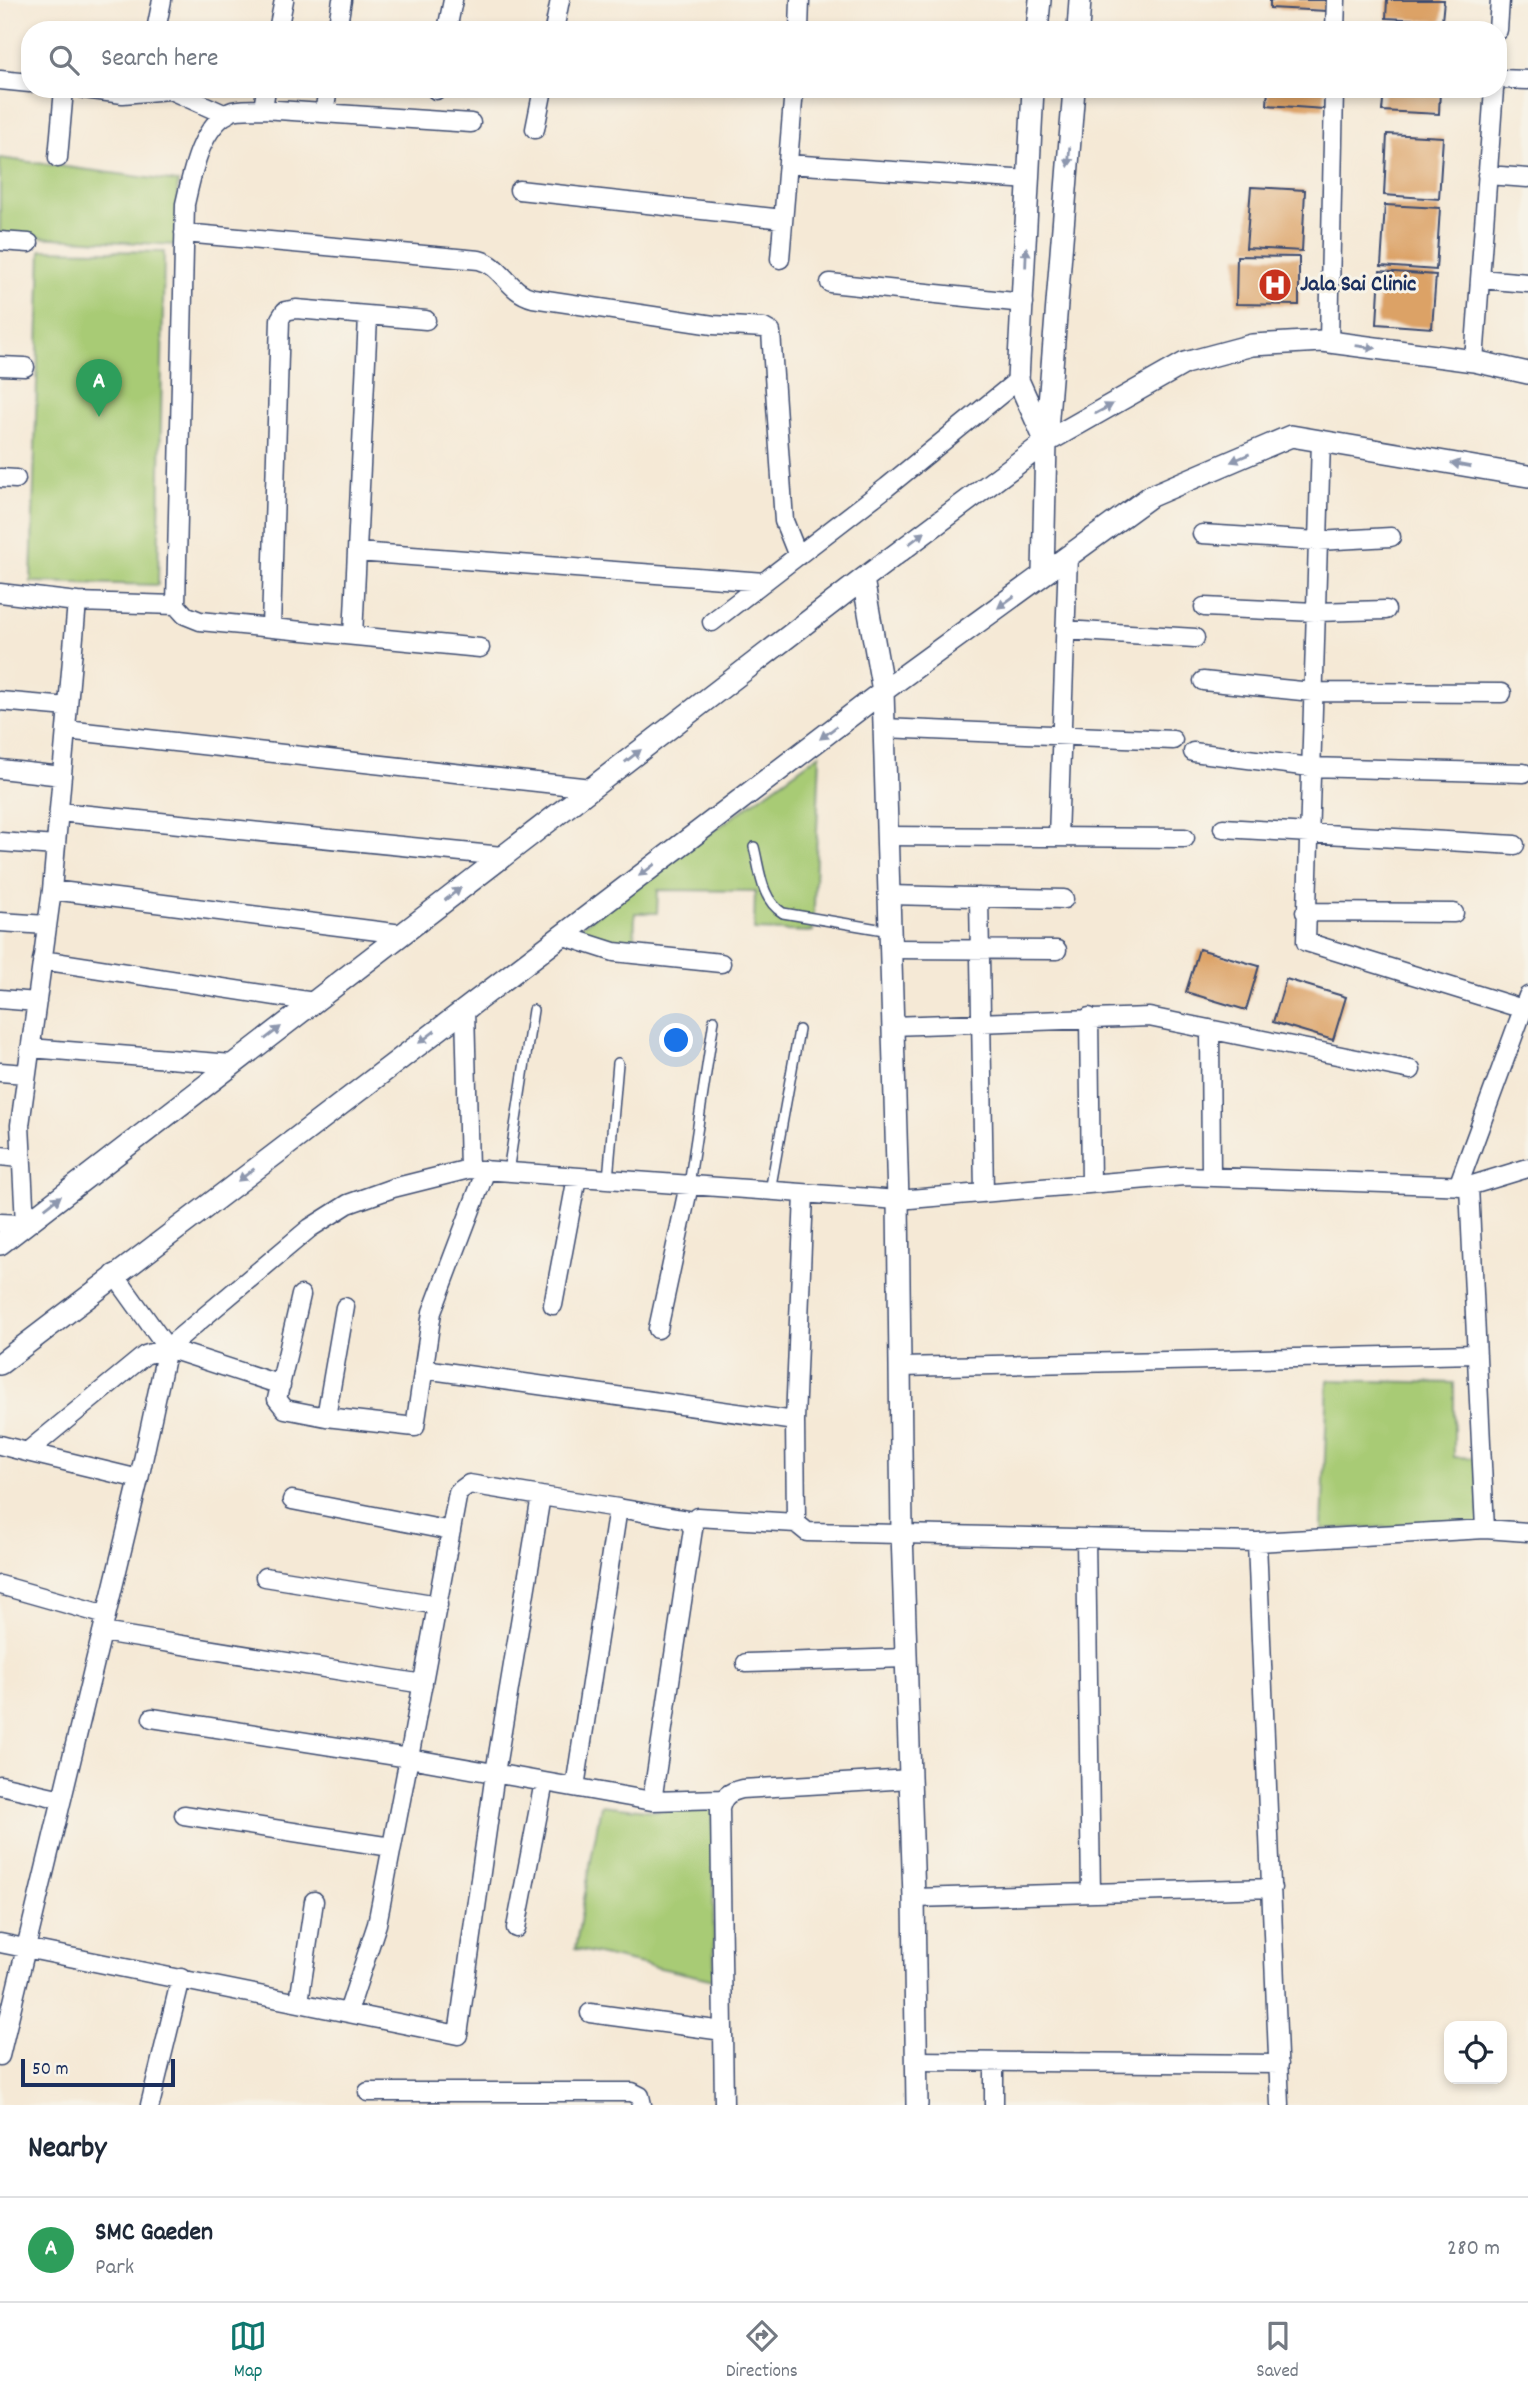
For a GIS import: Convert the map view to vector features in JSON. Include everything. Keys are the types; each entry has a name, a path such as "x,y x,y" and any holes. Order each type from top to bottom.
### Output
{"street":[{"path":"158,21 162,0"},
{"path":"280,21 284,0"},
{"path":"338,21 342,0"},
{"path":"449,21 453,0"},
{"path":"556,21 560,0"},
{"path":"799,21 800,0"},
{"path":"1038,21 1040,0"},
{"path":"1079,21 1080,0"},
{"path":"1335,21 1336,0"},
{"path":"1499,21 1500,0"},
{"path":"1507,79 1528,80"},
{"path":"0,80 21,82"},
{"path":"58,158 63,98"},
{"path":"187,98 226,115"},
{"path":"262,109 265,98"},
{"path":"324,113 326,98"},
{"path":"535,129 540,98"},
{"path":"780,259 793,98"},
{"path":"1033,98 1018,380 1046,442"},
{"path":"1043,574 1046,442 1073,98"},
{"path":"1329,342 1334,98"},
{"path":"1474,362 1493,98"},
{"path":"471,123 262,109 231,111 216,123 204,141 192,173 185,204 176,605 185,615 200,621 480,648"},
{"path":"788,164 1029,180"},
{"path":"1487,176 1528,178"},
{"path":"519,190 783,219"},
{"path":"184,233 479,260 493,263 520,295 713,325 764,328 771,332 784,521 798,556"},
{"path":"0,241 29,243"},
{"path":"1480,279 1528,283"},
{"path":"830,283 1024,303"},
{"path":"271,628 280,318 285,311 296,309 426,320"},
{"path":"353,636 368,317"},
{"path":"0,1244 863,579 1046,442 1185,363 1252,345 1329,342 1474,362 1528,373"},
{"path":"0,366 25,367"},
{"path":"712,622 1018,380"},
{"path":"0,1364 883,691 1151,496 1291,436 1528,476"},
{"path":"1321,441 1304,937 1310,945 1526,1002 1463,1186 1477,1354 1485,1529"},
{"path":"1202,534 1318,541 1391,537"},
{"path":"357,552 764,582"},
{"path":"1058,837 1068,556"},
{"path":"863,579 883,691 898,1200 902,1532 915,1898 917,2105"},
{"path":"0,593 77,602 176,605"},
{"path":"25,1224 20,1125 52,890 77,602"},
{"path":"1204,607 1315,612 1386,610"},
{"path":"1065,630 1195,638"},
{"path":"1203,681 1312,692 1503,693"},
{"path":"0,701 68,707"},
{"path":"883,727 1173,740"},
{"path":"66,730 591,788"},
{"path":"1193,752 1310,767 1524,773"},
{"path":"0,769 62,776"},
{"path":"59,812 502,856"},
{"path":"1223,828 1516,845"},
{"path":"887,836 1185,838"},
{"path":"0,842 56,846"},
{"path":"52,890 402,934"},
{"path":"888,895 1064,899"},
{"path":"979,897 979,1022 984,1194"},
{"path":"1305,912 1454,913"},
{"path":"0,922 47,925"},
{"path":"561,935 614,952 721,963"},
{"path":"890,940 981,949 1057,950"},
{"path":"42,960 314,1002"},
{"path":"0,999 37,1002"},
{"path":"301,1295 279,1405 326,1417 415,1427 432,1312 478,1170 465,1009"},
{"path":"1089,1017 1091,1184"},
{"path":"892,1026 1149,1017 1411,1070"},
{"path":"1210,1029 1211,1177"},
{"path":"30,1048 232,1064"},
{"path":"0,1072 26,1074"},
{"path":"0,1156 20,1158"},
{"path":"27,1452 145,1355 167,1348 310,1228 348,1205 393,1188 478,1170 898,1200 1184,1176 1463,1186 1528,1168"},
{"path":"553,1305 576,1177"},
{"path":"658,1329 689,1185"},
{"path":"796,1523 795,1421 804,1194"},
{"path":"0,1223 25,1224"},
{"path":"114,1275 167,1348 281,1385"},
{"path":"326,1417 345,1307"},
{"path":"0,2056 139,1479 167,1348"},
{"path":"900,1367 1477,1354"},
{"path":"424,1368 795,1421"},
{"path":"0,1445 139,1479"},
{"path":"348,2012 377,1924 461,1487 469,1484 688,1520 693,1530 652,1801"},
{"path":"0,1942 458,2035 495,1773 541,1496"},
{"path":"292,1500 452,1531"},
{"path":"575,1787 618,1508"},
{"path":"697,1517 796,1523 807,1532 902,1532 1256,1542 1485,1529 1528,1532"},
{"path":"1086,1538 1091,1893"},
{"path":"1256,1542 1280,2105"},
{"path":"265,1577 438,1605"},
{"path":"0,1585 104,1623 423,1684"},
{"path":"747,1663 906,1658"},
{"path":"152,1718 409,1758 652,1801 722,1799"},
{"path":"724,2105 722,1799 730,1792 742,1789 910,1779"},
{"path":"516,1928 544,1782"},
{"path":"0,1785 62,1799"},
{"path":"184,1815 391,1847"},
{"path":"915,1898 1272,1888"},
{"path":"299,2003 314,1900"},
{"path":"150,2105 181,1978"},
{"path":"590,2014 723,2031"},
{"path":"916,2061 1279,2064"},
{"path":"994,2062 994,2105"},
{"path":"368,2092 422,2099 531,2099 632,2092 640,2096 642,2105"}],"lane":[{"path":"754,847 766,895 772,906 783,913 890,940"},
{"path":"508,1172 533,1010"},
{"path":"689,1185 714,1020"},
{"path":"770,1191 799,1030"},
{"path":"608,1179 618,1063"}],"green space":[{"path":"0,158 178,182 175,245 0,235"},
{"path":"41,250 164,252 158,585 31,582"},
{"path":"820,754 813,932 754,930 755,891 658,890 657,913 635,913 634,953 569,935"},
{"path":"1328,1380 1454,1383 1454,1457 1476,1458 1480,1525 1322,1529"},
{"path":"601,1805 656,1811 713,1808 714,1980 575,1949"}],"building":[{"path":"1270,0 1327,0 1327,11 1270,8"},
{"path":"1387,0 1444,0 1442,21 1386,18"},
{"path":"1267,98 1325,98 1324,109 1267,105"},
{"path":"1383,98 1440,98 1439,114 1382,111"},
{"path":"1387,134 1443,137 1439,199 1384,195"},
{"path":"1251,187 1305,190 1302,251 1246,248"},
{"path":"1385,205 1440,208 1436,270 1381,266"},
{"path":"1237,256 1299,257 1299,305 1236,304"},
{"path":"1380,271 1436,275 1432,328 1377,324"},
{"path":"1199,949 1259,966 1246,1010 1186,992"},
{"path":"1286,979 1346,997 1333,1040 1273,1022"}],"place":[{"name":"Jala Sai Clinic","path":"1275,285"},
{"name":"SMC Gaeden","path":"99,417"}]}
